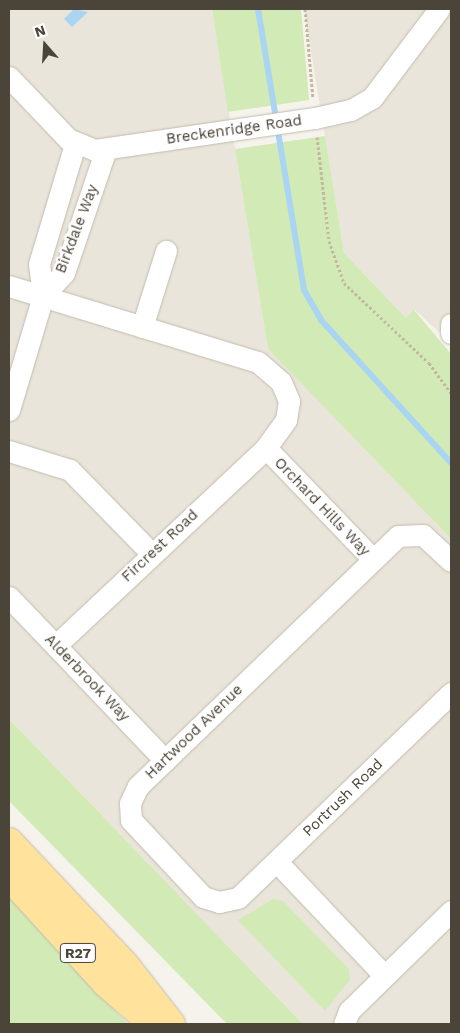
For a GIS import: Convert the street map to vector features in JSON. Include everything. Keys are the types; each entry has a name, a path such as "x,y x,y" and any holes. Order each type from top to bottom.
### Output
{"main road":[{"name":"R27","path":"9,842 124,964 171,1024"},
{"name":"R27","path":"9,876 106,983 153,1024"}],"street":[{"name":"Breckenridge Road","path":"75,144 106,150 311,119 351,110 372,98 439,9"},
{"path":"9,77 75,144"},
{"name":"Birkdale Way","path":"43,296 39,264 75,144"},
{"name":"Birkdale Way","path":"43,296 64,273 106,150"},
{"path":"142,327 166,251"},
{"name":"Orchard Hills Way","path":"9,286 248,358 271,373 286,390 288,410 280,431 266,448 373,559 398,536 414,533 430,539 451,561"},
{"path":"9,410 43,296"},
{"path":"451,324 451,333"},
{"name":"Fircrest Road","path":"56,645 151,553 266,448"},
{"path":"9,451 70,470 151,553"},
{"name":"Hartwood Avenue","path":"232,900 203,897 131,820 133,794 165,760 373,559"},
{"name":"Alderbrook Way","path":"9,597 165,760"},
{"name":"Portrush Road","path":"232,900 277,862 451,693"},
{"path":"277,862 384,975"},
{"path":"344,1024 349,1011 451,911"}],"path":[{"path":"304,9 311,119 329,241 337,269 358,299 422,357 451,393"}],"shaded area":[{"path":"9,9 212,9 268,349 451,539 451,1024 303,1024 9,719"},
{"path":"304,9 451,9 451,343 415,310 406,318 344,253"}],"green space":[{"path":"212,9 301,9 309,100 228,112"},
{"path":"325,136 344,253 406,318 414,310 451,354 451,539 268,349 235,149"},
{"path":"9,719 303,1024 227,1024 9,801"},
{"path":"9,896 86,981 128,1024 9,1023"},
{"path":"273,899 283,901 349,969 350,979 325,1011 238,920"}],"water":[{"path":"74,9 88,12 72,27 64,19"}],"waterway":[{"path":"258,9 304,290 321,320 451,463"}]}
